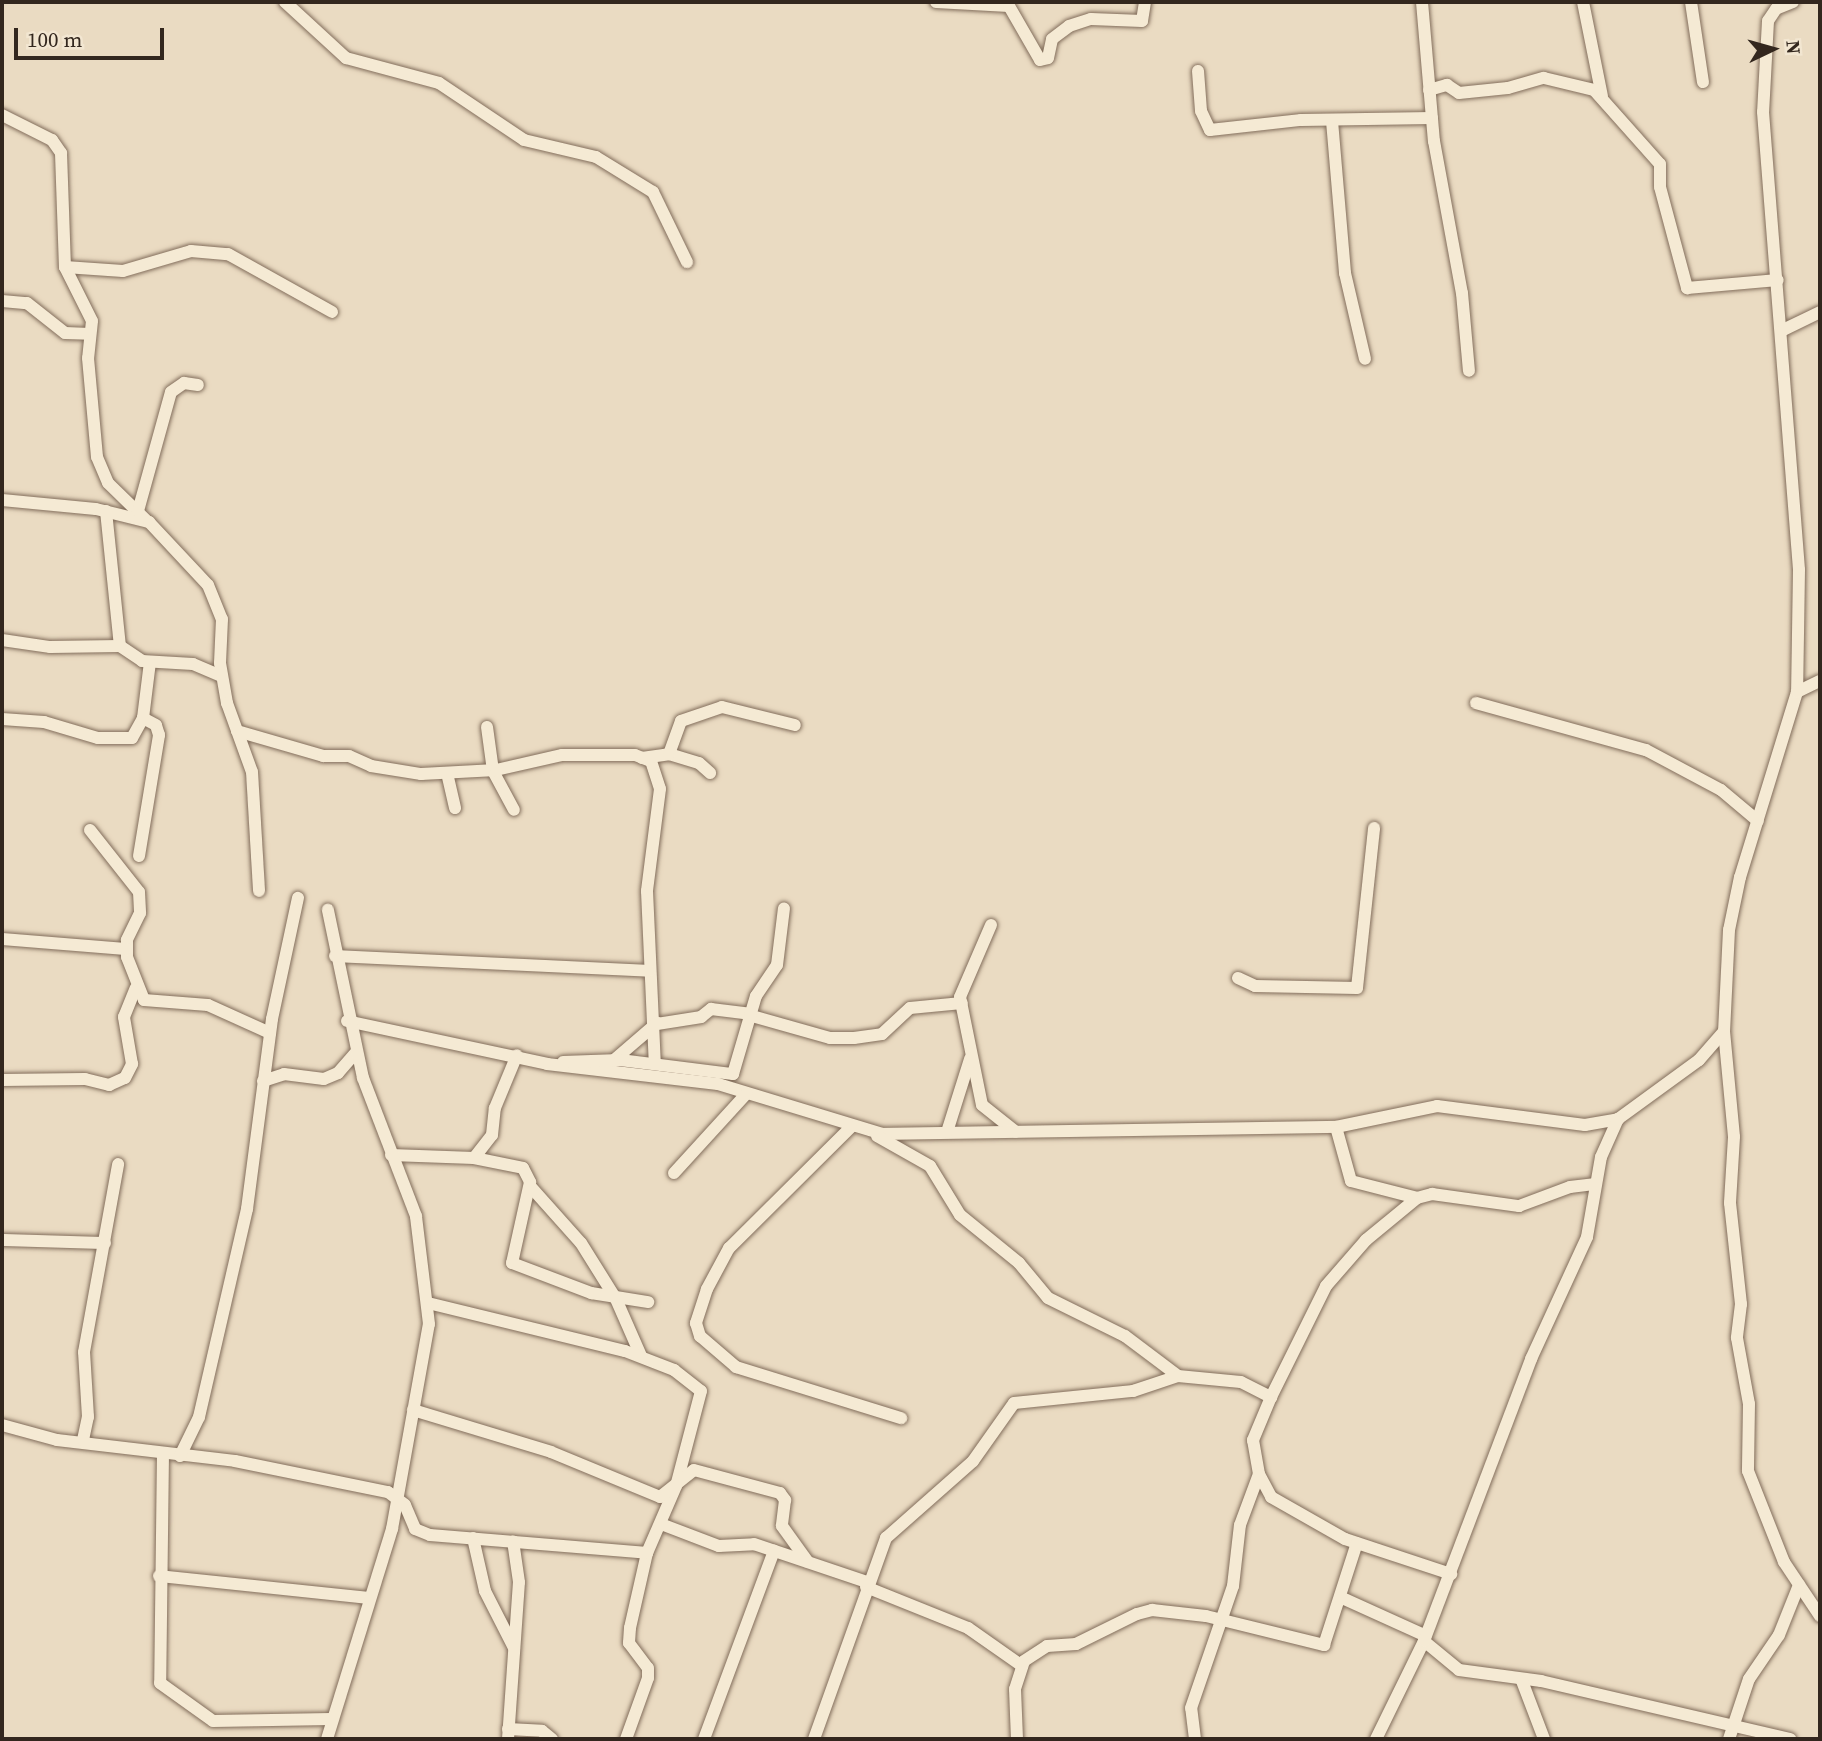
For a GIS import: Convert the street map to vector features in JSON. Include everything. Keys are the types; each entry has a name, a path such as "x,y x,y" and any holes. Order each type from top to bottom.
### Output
{"street":[{"path":"285,2 346,58 439,83 524,140 596,157 653,192 687,262"},
{"path":"936,2 1009,6 1040,60 1048,58 1052,39 1069,26 1090,19 1142,22 1145,2"},
{"path":"1422,2 1432,118 1469,371"},
{"path":"1583,2 1602,96"},
{"path":"1691,2 1703,82"},
{"path":"1793,2 1776,9 1764,36 1764,154 1783,330 1800,570 1797,692 1729,930 1724,1031 1734,1137 1731,1231 1741,1304 1737,1338 1749,1404 1748,1471 1770,1532 1799,1585 1820,1616"},
{"path":"1198,71 1201,111 1209,129 1432,118"},
{"path":"1429,90 1447,85 1459,93 1508,88 1544,78 1578,83 1602,96 1660,164 1660,187 1687,288 1778,279"},
{"path":"2,115 52,140 61,153 65,267 90,316 97,457 108,482 149,522 214,596 223,635 222,676 252,772 259,891"},
{"path":"1332,121 1345,273 1364,359"},
{"path":"65,267 123,271 191,251 228,254 332,312"},
{"path":"2,301 27,303 65,333 90,334"},
{"path":"1783,330 1820,312"},
{"path":"138,511 171,392 184,383 198,385"},
{"path":"2,499 106,512 149,522"},
{"path":"106,512 120,646"},
{"path":"2,640 50,648 120,646 150,662 193,664 222,676"},
{"path":"2,719 125,741 136,734 143,718 150,662"},
{"path":"1797,692 1820,681"},
{"path":"1476,703 1646,750 1721,790 1758,821"},
{"path":"669,754 681,721 722,707 795,726"},
{"path":"139,856 159,735 156,724 143,718"},
{"path":"487,727 493,771 514,810"},
{"path":"237,731 323,756 447,774 493,771 562,755 642,758 669,754 699,763 710,773"},
{"path":"642,758 659,775 646,891 650,971 657,1024 655,1064"},
{"path":"447,774 455,808"},
{"path":"1238,978 1255,986 1357,988 1374,828"},
{"path":"90,830 139,892 140,913 127,949 136,988 148,1003 208,1005 270,1033"},
{"path":"180,1456 199,1417 247,1209 270,1033 298,898"},
{"path":"547,1064 614,1060 733,1074 756,996 777,965 784,908"},
{"path":"327,1739 398,1497 428,1303 413,1203 391,1155 347,1021 328,910"},
{"path":"991,925 961,986 962,1003 970,1059 982,1105 1018,1133"},
{"path":"2,939 127,949"},
{"path":"335,956 650,971"},
{"path":"2,1080 85,1079 109,1085 125,1079 132,1063 124,1017 136,988"},
{"path":"614,1060 657,1024 701,1017 711,1009 752,1015 830,1038 854,1038 882,1034 910,1008 962,1003"},
{"path":"347,1021 517,1055 547,1064 718,1084 870,1133 930,1166 960,1214 1019,1263 1048,1298 1125,1336 1178,1376"},
{"path":"870,1133 1336,1127 1437,1106 1585,1125 1618,1119 1699,1060 1724,1031"},
{"path":"263,1082 284,1074 324,1079 338,1073 356,1052"},
{"path":"474,1158 492,1135 495,1108 517,1055"},
{"path":"947,1132 970,1059"},
{"path":"674,1173 747,1093"},
{"path":"1376,1739 1425,1638 1531,1359 1587,1237 1596,1184 1618,1119"},
{"path":"851,1126 729,1248 706,1289 696,1323 700,1336 736,1367 901,1418"},
{"path":"1336,1127 1351,1181 1417,1198"},
{"path":"391,1155 474,1158 523,1168 530,1186 580,1243 616,1300 641,1356"},
{"path":"83,1440 88,1417 84,1352 118,1164"},
{"path":"1451,1574 1357,1543 1271,1497 1259,1474 1253,1440 1271,1397 1326,1286 1366,1240 1417,1198 1432,1194 1519,1206 1570,1187 1596,1184"},
{"path":"530,1186 512,1263 616,1300 648,1302"},
{"path":"2,1240 105,1243"},
{"path":"413,1410 551,1452 660,1497 676,1486 702,1394 674,1370 641,1356 428,1303"},
{"path":"814,1739 867,1585 892,1528 972,1461 1014,1403 1133,1391 1178,1376 1241,1382 1271,1397"},
{"path":"2,1425 57,1440 83,1440 180,1456 235,1461 398,1497 418,1531 647,1553"},
{"path":"163,1453 159,1576 162,1685 213,1721 331,1719"},
{"path":"625,1739 648,1678 629,1636 647,1553 682,1474 694,1470 780,1493 785,1500 782,1527 808,1562"},
{"path":"1195,1739 1191,1708 1222,1620 1240,1525 1259,1474"},
{"path":"661,1524 719,1546 754,1544 867,1585 968,1628 1022,1666"},
{"path":"473,1538 485,1591 514,1648"},
{"path":"513,1541 519,1582 508,1734 542,1731 552,1739"},
{"path":"1017,1739 1015,1689 1022,1666 1047,1646 1076,1644 1152,1610 1222,1620 1324,1645 1357,1543"},
{"path":"704,1739 774,1551"},
{"path":"159,1576 368,1598"},
{"path":"1729,1739 1749,1679 1779,1635 1799,1585"},
{"path":"1340,1597 1425,1638 1459,1670 1735,1724 1790,1739"},
{"path":"1522,1681 1544,1739"}]}
